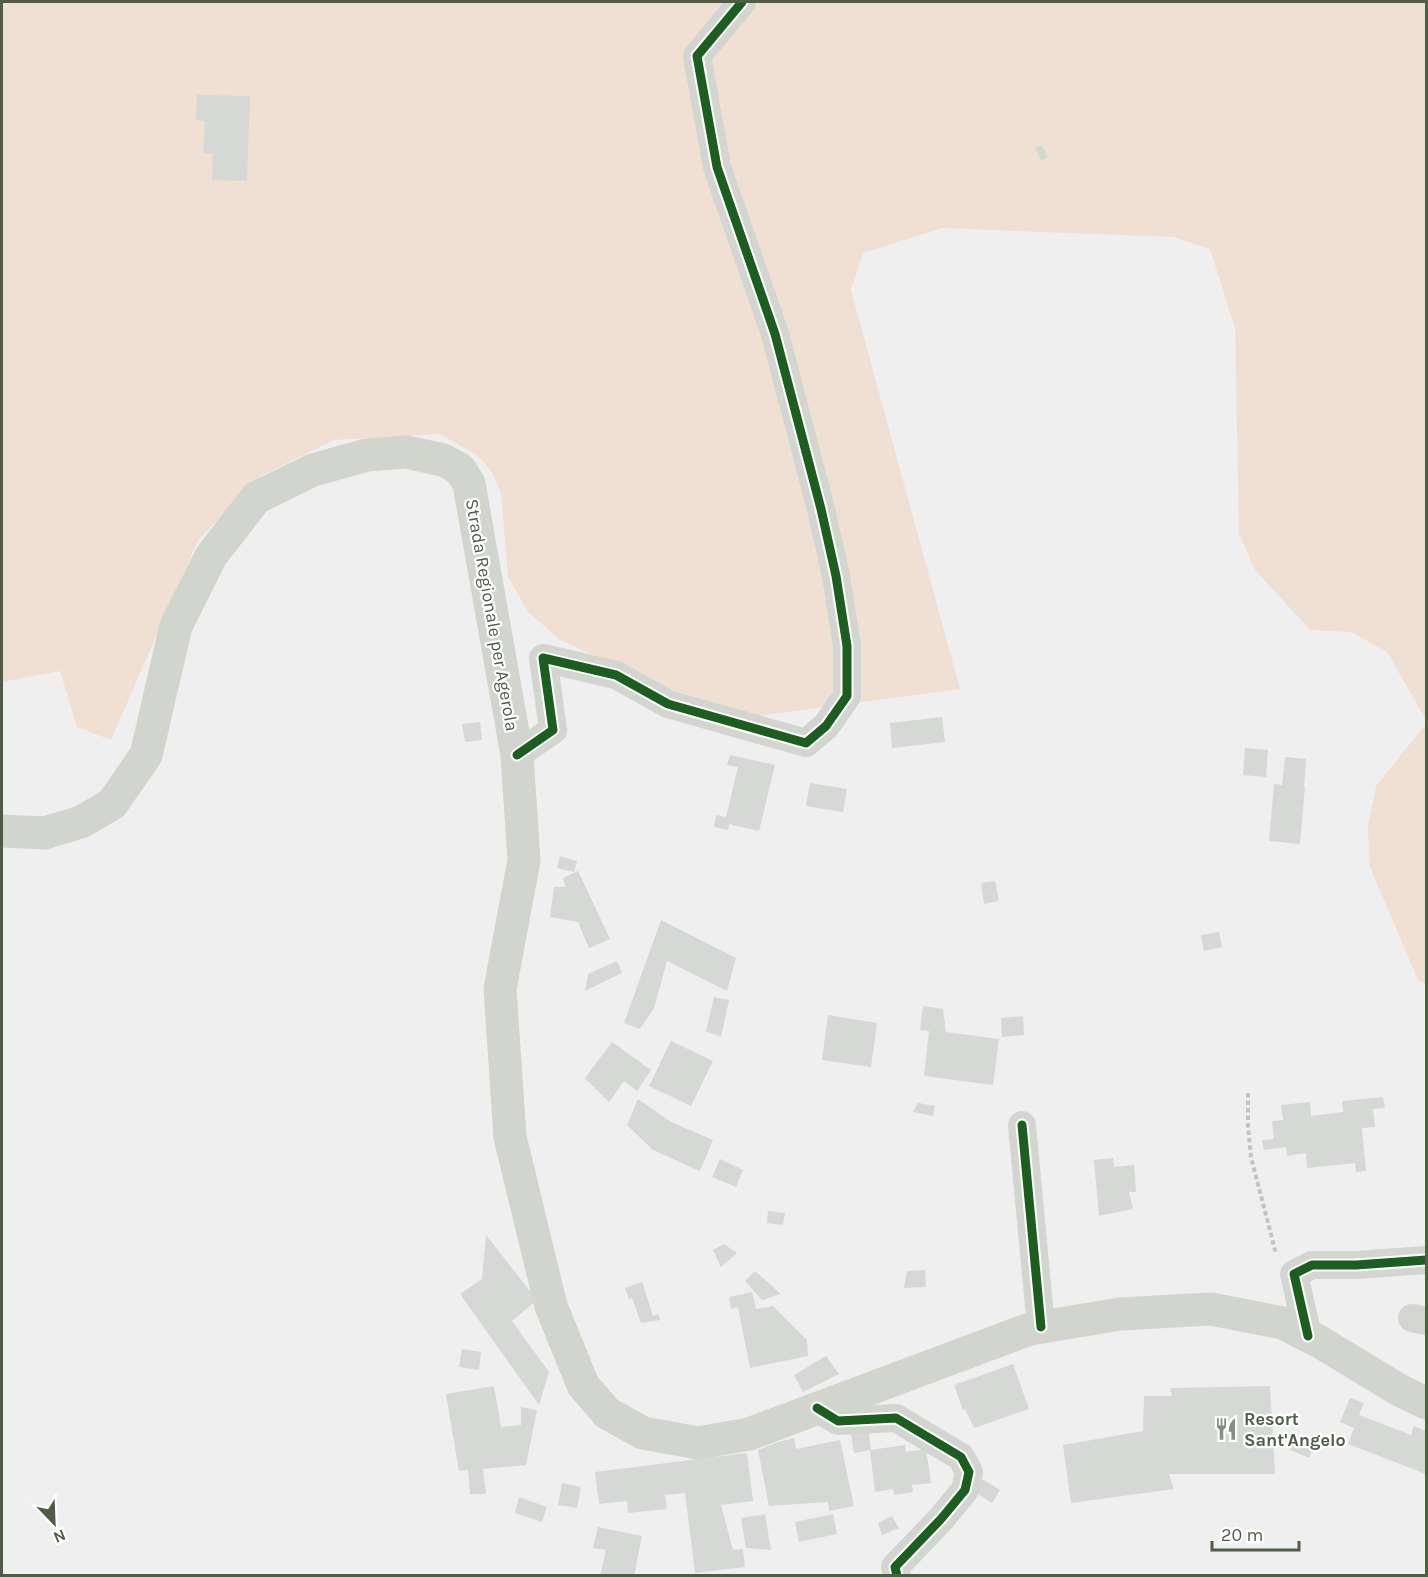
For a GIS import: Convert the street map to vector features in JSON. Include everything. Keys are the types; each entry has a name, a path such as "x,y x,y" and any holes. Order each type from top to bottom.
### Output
{"main road":[{"name":"Strada Regionale per Agerola","path":"2,831 44,833 81,822 112,804 146,754 176,626 211,556 256,498 313,470 367,454 406,452 442,459 460,469 469,484 517,755 524,860 500,989 510,1137 551,1306 583,1385 607,1413 643,1433 698,1443 749,1434 1030,1329 1120,1314 1211,1309 1283,1323 1399,1390 1426,1403"}],"street":[{"path":"517,755 554,730 543,658 616,675 668,704 806,743 826,726 847,696 847,646 836,576 821,508 775,333 717,167 697,56 742,2"},
{"path":"1022,1125 1041,1327"},
{"path":"1308,1336 1294,1274 1312,1265 1356,1265 1426,1260"},
{"path":"817,1408 838,1421 896,1418 961,1457 969,1472 965,1490 895,1567 897,1575"}],"path":[{"path":"1248,1093 1251,1157 1279,1268 1294,1274"}],"shaded area":[{"path":"2,2 1426,2 1426,720 1387,652 1351,632 1310,630 1255,570 1239,534 1235,328 1210,249 1173,237 942,228 863,253 851,290 960,689 759,716 669,689 560,640 528,612 508,577 501,492 492,472 477,455 440,434 334,440 261,476 198,540 111,740 77,727 60,671 2,682"},
{"path":"1426,724 1426,984 1418,980 1370,867 1368,827 1376,786"}],"building":[{"path":"197,95 250,96 247,181 212,180 213,153 203,153 205,121 196,120"},
{"path":"1042,145 1048,157 1041,161 1035,148"},
{"path":"942,717 945,742 892,748 890,723"},
{"path":"480,722 482,740 465,742 462,724"},
{"path":"1245,748 1268,750 1266,777 1243,775"},
{"path":"730,755 775,765 759,831 729,824 728,830 714,827 716,815 726,817 738,767 727,765"},
{"path":"1285,757 1306,759 1300,844 1269,841 1274,784 1282,785"},
{"path":"810,783 847,789 843,812 806,806"},
{"path":"560,856 577,861 574,872 557,868"},
{"path":"578,871 610,939 589,948 578,922 550,917 554,887 566,887 563,878"},
{"path":"995,881 999,901 984,904 981,883"},
{"path":"661,920 736,958 727,991 667,961 654,1008 640,1029 624,1023"},
{"path":"1219,932 1222,947 1204,951 1201,935"},
{"path":"617,961 622,973 585,991 588,974"},
{"path":"714,997 729,1000 721,1037 706,1031"},
{"path":"923,1006 943,1009 946,1032 999,1039 993,1085 924,1076 929,1031 920,1030"},
{"path":"828,1015 877,1023 871,1067 822,1060"},
{"path":"1023,1016 1024,1035 1002,1037 1001,1018"},
{"path":"671,1041 713,1061 691,1106 649,1086"},
{"path":"612,1042 651,1070 637,1091 624,1081 609,1102 585,1078"},
{"path":"1383,1097 1385,1108 1373,1109 1375,1127 1362,1128 1366,1171 1356,1172 1355,1163 1307,1168 1306,1153 1287,1156 1286,1147 1264,1150 1262,1140 1274,1139 1272,1121 1283,1120 1281,1105 1310,1102 1311,1116 1343,1112 1342,1101"},
{"path":"638,1099 671,1122 713,1140 700,1171 653,1150 627,1125"},
{"path":"918,1103 935,1106 933,1116 913,1112"},
{"path":"1113,1158 1114,1167 1134,1165 1136,1192 1129,1192 1133,1209 1099,1216 1094,1160"},
{"path":"720,1159 743,1170 736,1187 712,1177"},
{"path":"768,1211 785,1213 783,1225 767,1223"},
{"path":"486,1235 537,1300 512,1321 549,1372 539,1405 460,1294 482,1279"},
{"path":"724,1244 737,1253 721,1267 713,1250"},
{"path":"925,1270 926,1287 904,1288 907,1271"},
{"path":"755,1271 781,1294 762,1300 745,1281"},
{"path":"642,1282 653,1316 658,1314 660,1320 641,1323 632,1298 629,1299 625,1288"},
{"path":"752,1292 756,1309 773,1306 807,1340 808,1356 750,1368 738,1307 731,1309 729,1297"},
{"path":"462,1349 481,1352 479,1370 459,1367"},
{"path":"826,1356 839,1374 803,1392 794,1375"},
{"path":"1013,1364 1029,1409 974,1428 965,1409 963,1410 954,1385"},
{"path":"494,1386 501,1427 521,1425 521,1407 537,1410 526,1465 483,1469 486,1494 470,1494 468,1470 459,1471 446,1394"},
{"path":"1270,1386 1275,1474 1169,1474 1174,1489 1071,1503 1063,1445 1143,1431 1144,1396 1172,1396 1170,1388"},
{"path":"1350,1398 1364,1403 1359,1415 1411,1435 1414,1426 1426,1431 1426,1474 1348,1444 1354,1428 1340,1422"},
{"path":"868,1424 871,1450 854,1453 850,1428"},
{"path":"794,1438 796,1449 840,1440 854,1506 829,1511 828,1502 769,1506 758,1450"},
{"path":"1295,1438 1314,1446 1309,1458 1290,1450"},
{"path":"905,1445 906,1452 926,1449 931,1483 912,1485 913,1492 894,1495 893,1489 875,1492 870,1450"},
{"path":"747,1453 753,1501 721,1505 733,1550 743,1549 745,1567 695,1573 685,1493 665,1495 667,1509 628,1513 627,1501 599,1504 595,1472"},
{"path":"982,1479 1000,1490 992,1503 974,1492"},
{"path":"562,1483 581,1487 577,1508 558,1505"},
{"path":"519,1497 547,1507 542,1522 515,1513"},
{"path":"765,1514 771,1550 746,1548 741,1518"},
{"path":"833,1514 837,1534 799,1542 795,1522"},
{"path":"892,1516 899,1528 882,1535 878,1523"},
{"path":"598,1527 642,1536 634,1576 600,1576 606,1550 593,1548"}],"cycle path":[{"path":"517,755 553,730 543,658 616,675 668,704 806,743 826,726 847,696 847,646 836,576 821,509 775,334 717,167 697,56 742,2"},
{"path":"1022,1125 1041,1327"},
{"path":"1308,1336 1294,1274 1312,1265 1356,1265 1426,1260"},
{"path":"817,1408 838,1421 896,1418 961,1457 969,1472 965,1490 895,1567 897,1576"}],"place":[{"name":"Resort Sant'Angelo","path":"1226,1429"}]}
